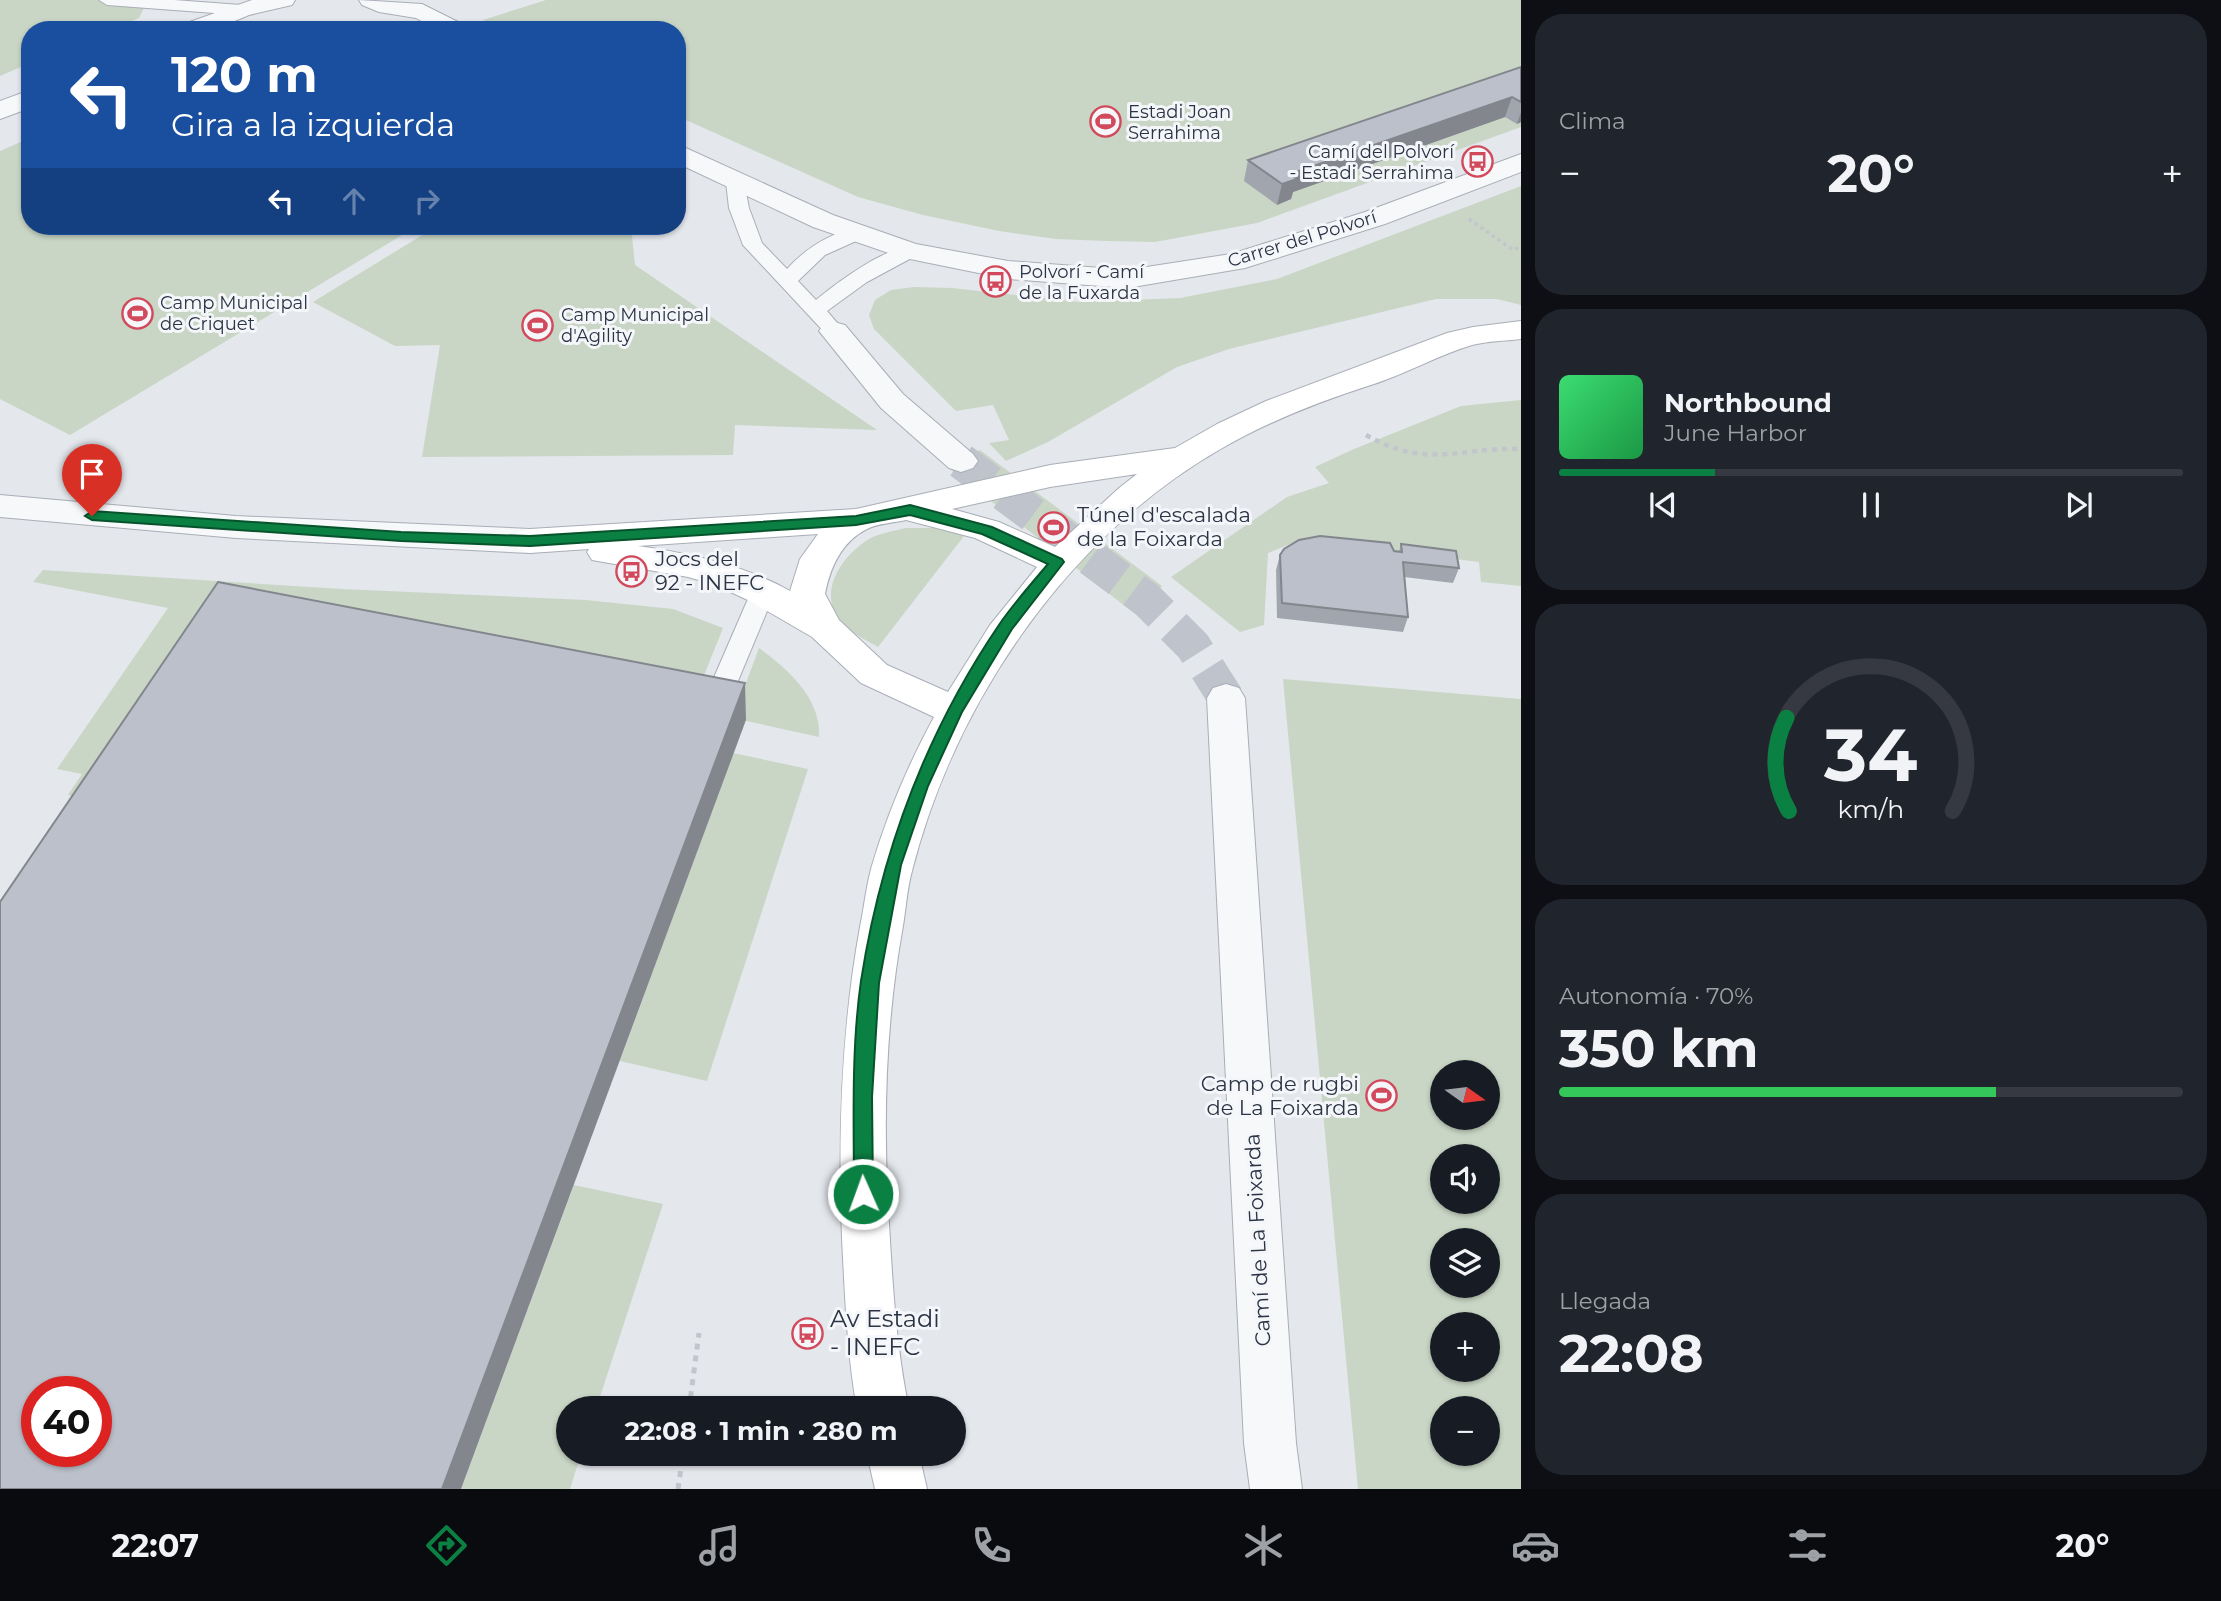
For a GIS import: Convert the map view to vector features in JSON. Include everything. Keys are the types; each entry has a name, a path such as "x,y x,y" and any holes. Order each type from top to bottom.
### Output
{"street":[{"path":"213,21 241,10 283,0"},
{"path":"371,0 388,7 421,6 442,21"},
{"path":"0,111 21,102"},
{"name":"Carrer del Polvorí","path":"686,157 735,182 858,233 910,250 1007,270 1127,279 1235,262 1375,218 1521,162"},
{"path":"824,322 892,401 961,461"},
{"path":"880,1396 874,1371 862,1169 870,983 893,865 920,786 955,711 1007,625 1057,562 1115,509 1182,457 1247,421 1317,392 1393,368 1461,339 1521,330"},
{"path":"1393,368 1470,364 1521,357"},
{"path":"530,541 856,520 910,510 1050,476 1182,457"},
{"path":"0,506 236,527 530,541 688,565 725,575 763,592 825,628 874,674 955,711"},
{"path":"910,510 987,530 1057,562"},
{"path":"825,628 807,594 813,565 831,540 856,520"},
{"name":"Camí de La Foixarda","path":"1226,698 1270,1443 1276,1489"},
{"path":"896,1466 901,1489"}],"lane":[{"path":"107,0 241,10"},
{"path":"735,182 739,208 753,246 824,322 842,287 869,269 910,250"},
{"path":"786,282 807,258 825,243 858,233"},
{"path":"712,713 744,631 763,592"}],"path":[{"path":"1462,214 1513,250 1521,247"},
{"path":"1366,435 1397,452 1430,455 1521,449"},
{"path":"691,1396 699,1333"},
{"path":"678,1489 681,1466"}],"green space":[{"path":"0,0 148,0 139,18 132,21 21,21 21,67 0,76"},
{"name":"Estadi Joan Serrahima","path":"546,0 1521,0 1521,127 1257,223 1155,242 1056,239 999,231 923,215 858,197 686,120 686,21 483,20"},
{"name":"Camp Municipal de Criquet","path":"21,142 21,235 402,235 70,435 0,399 0,151"},
{"path":"1521,186 1521,305 1497,299 1436,299 1229,349 1177,367 1048,442 1006,461 989,443 1009,440 993,405 956,411 874,329 869,315 875,300 891,290 914,287 952,288 1080,302 1180,298 1277,279"},
{"name":"Camp Municipal d'Agility","path":"422,235 632,235 635,265 877,430 735,425 733,455 422,457 440,345 395,346 313,302"},
{"path":"1521,400 1521,586 1481,582 1479,562 1300,540 1268,553 1264,625 1240,632 1171,577 1287,497 1329,483 1315,467 1461,406"},
{"name":"Túnel d'escalada de la Foixarda","path":"980,450 1162,586 1135,614 950,469"},
{"path":"906,528 937,528 964,536 878,647 852,632 838,618 832,606 831,593 839,569 857,547 869,539"},
{"path":"43,570 342,589 586,600 673,609 723,628 690,710 107,804 68,795 82,774 57,769 168,608 33,582"},
{"path":"759,648 800,685 814,709 819,737 733,718"},
{"name":"Camp de rugbi de La Foixarda","path":"1283,679 1521,699 1521,1489 1358,1489"},
{"path":"733,753 808,769 707,1081 620,1061"},
{"path":"574,1185 663,1204 600,1396 556,1396 556,1466 577,1466 570,1489 461,1489"}],"building":[{"path":"1521,67 1521,102 1512,97 1290,174 1297,179 1282,184 1248,160"},
{"path":"1320,536 1390,543 1394,551 1402,552 1401,544 1456,551 1459,568 1403,562 1408,617 1282,603 1280,555 1284,549 1299,540"},
{"path":"218,582 745,683 442,1489 0,1489 0,902"}],"tunnel":[{"path":"961,461 1147,600 1193,646 1226,698"}],"place":[{"name":"Estadi Joan Serrahima","path":"1105,122"},
{"name":"Camí del Polvorí - Estadi Serrahima","path":"1477,162"},
{"name":"Polvorí - Camí de la Fuxarda","path":"996,282"},
{"name":"Camp Municipal de Criquet","path":"137,313"},
{"name":"Camp Municipal d'Agility","path":"538,325"},
{"name":"Túnel d'escalada de la Foixarda","path":"1054,527"},
{"name":"Jocs del 92 - INEFC","path":"632,571"},
{"name":"Camp de rugbi de La Foixarda","path":"1382,1096"},
{"name":"Av Estadi - INEFC","path":"807,1333"}],"route":[{"path":"92,516 401,537 530,541 856,520 910,510 987,530 1057,562 1007,625 955,711 920,786 893,865 870,983 863,1097 863,1194"}]}
